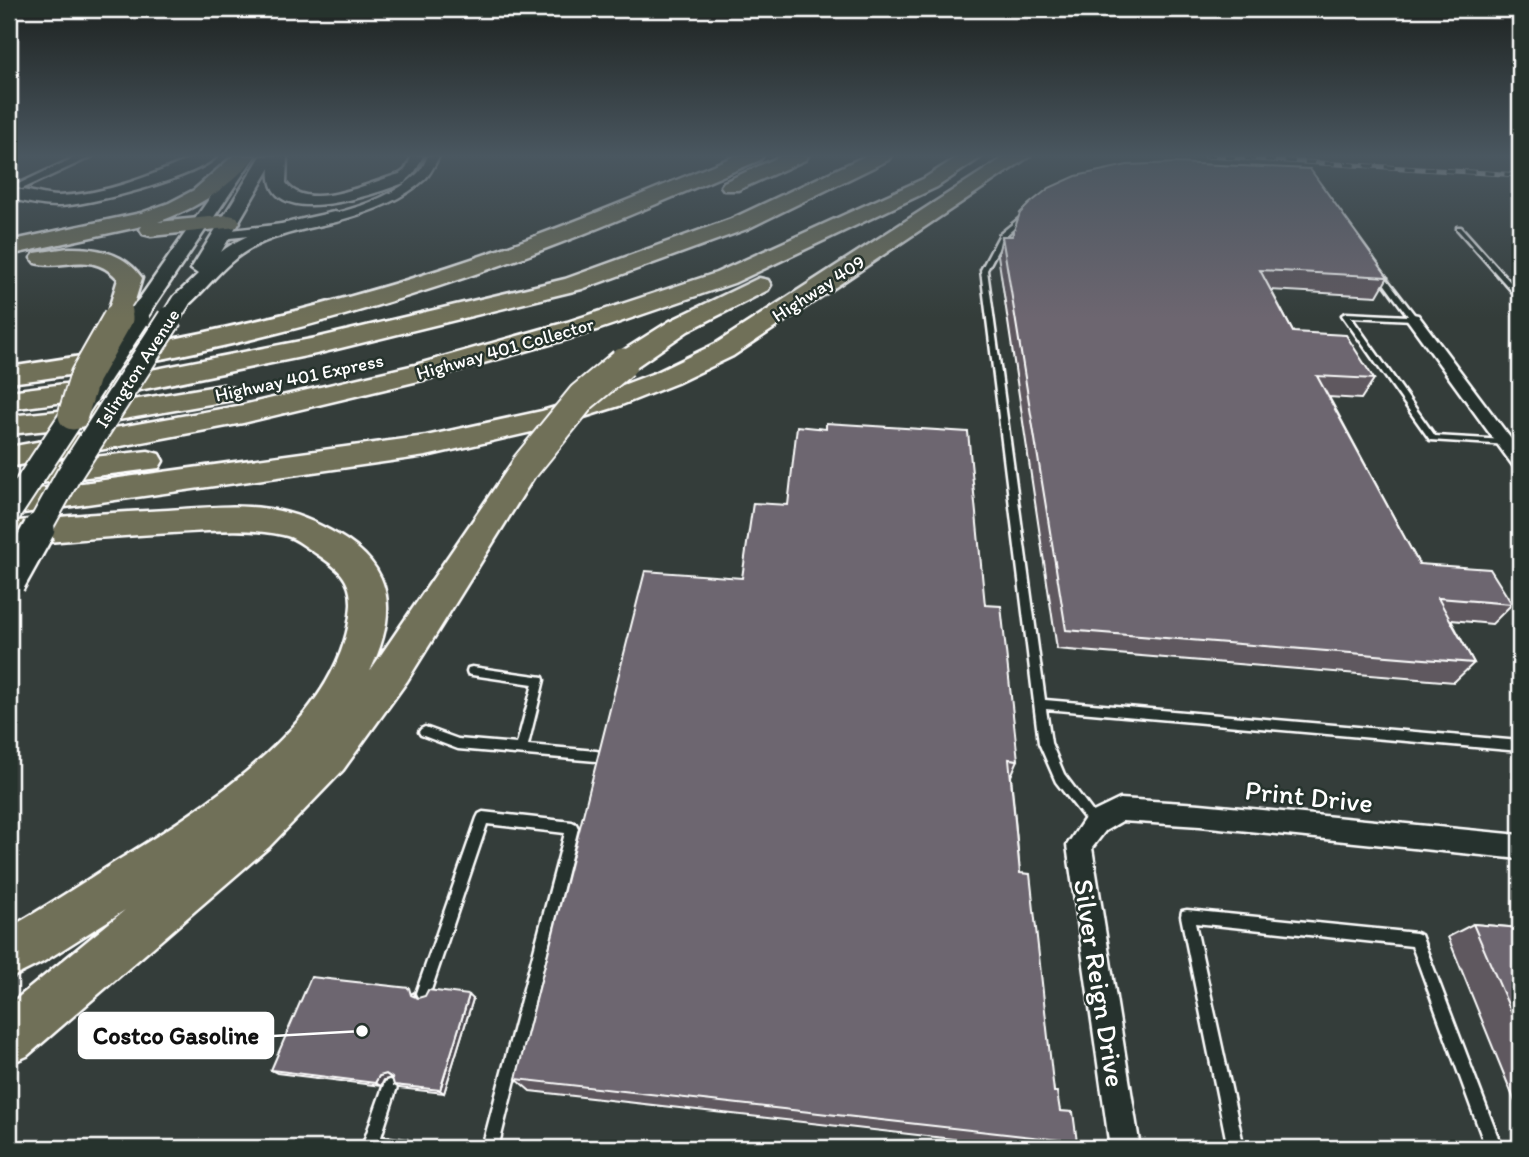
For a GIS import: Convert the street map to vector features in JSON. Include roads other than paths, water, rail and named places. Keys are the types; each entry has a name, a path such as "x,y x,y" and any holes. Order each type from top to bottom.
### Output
{"highway":[{"path":"12,258 171,210"},
{"path":"9,358 66,351 158,333 351,285 588,210"},
{"path":"260,330 457,272 621,210"},
{"path":"9,375 93,365 411,295 540,257 674,210"},
{"path":"316,345 510,287 630,244 711,210"},
{"name":"Highway 401 Express","path":"9,400 105,387 316,345 573,284 739,224 768,210"},
{"name":"Highway 401 Express","path":"9,425 78,418 260,388 415,352 638,285 755,243 822,210"},
{"name":"Highway 401 Collector","path":"9,457 243,414 421,372 576,328 725,278 872,210"},
{"path":"9,1038 253,832 322,764 362,714 526,467 587,390 679,326 810,260 895,210"},
{"name":"Highway 409","path":"756,328 937,210"},
{"path":"12,258 225,228"},
{"path":"12,258 61,255 109,258 130,278 132,310 110,337 85,376 73,415"},
{"path":"9,476 144,462 377,430 539,404 592,392 648,374 756,328"},
{"path":"9,504 351,458 500,431 642,388 688,370 756,328"},
{"path":"9,534 96,525 210,519 255,519 299,527 338,550 358,567 369,590 370,625 355,668 323,715 256,792 205,831 19,947"}],"main road":[{"name":"Islington Avenue","path":"132,310 210,210"},
{"name":"Islington Avenue","path":"9,583 68,476 236,210"},
{"path":"181,301 224,259 245,244 334,217"},
{"name":"Islington Avenue","path":"9,512 73,415"}],"street":[{"path":"225,228 315,210"},
{"path":"225,228 334,217 357,210"},
{"path":"1413,318 1520,463"},
{"name":"Print Drive","path":"1096,823 1121,810 1200,815 1520,846"},
{"name":"Silver Reign Drive","path":"1096,823 1079,845 1125,1148"}],"lane":[{"path":"1032,210 1002,235 984,270 1045,743 1060,778 1096,823"},
{"path":"1459,228 1520,297"},
{"path":"1374,266 1413,318"},
{"path":"1413,318 1346,315 1433,438 1506,443"},
{"path":"472,671 539,680 521,749"},
{"path":"1040,704 1520,746"},
{"path":"425,732 458,744 596,756"},
{"path":"423,993 483,818 572,828 490,1148"},
{"path":"1236,1148 1187,916 1416,940 1494,1148"},
{"path":"390,1087 371,1144 406,1148"}],"place":[{"name":"Costco Gasoline","path":"362,1031"}]}
